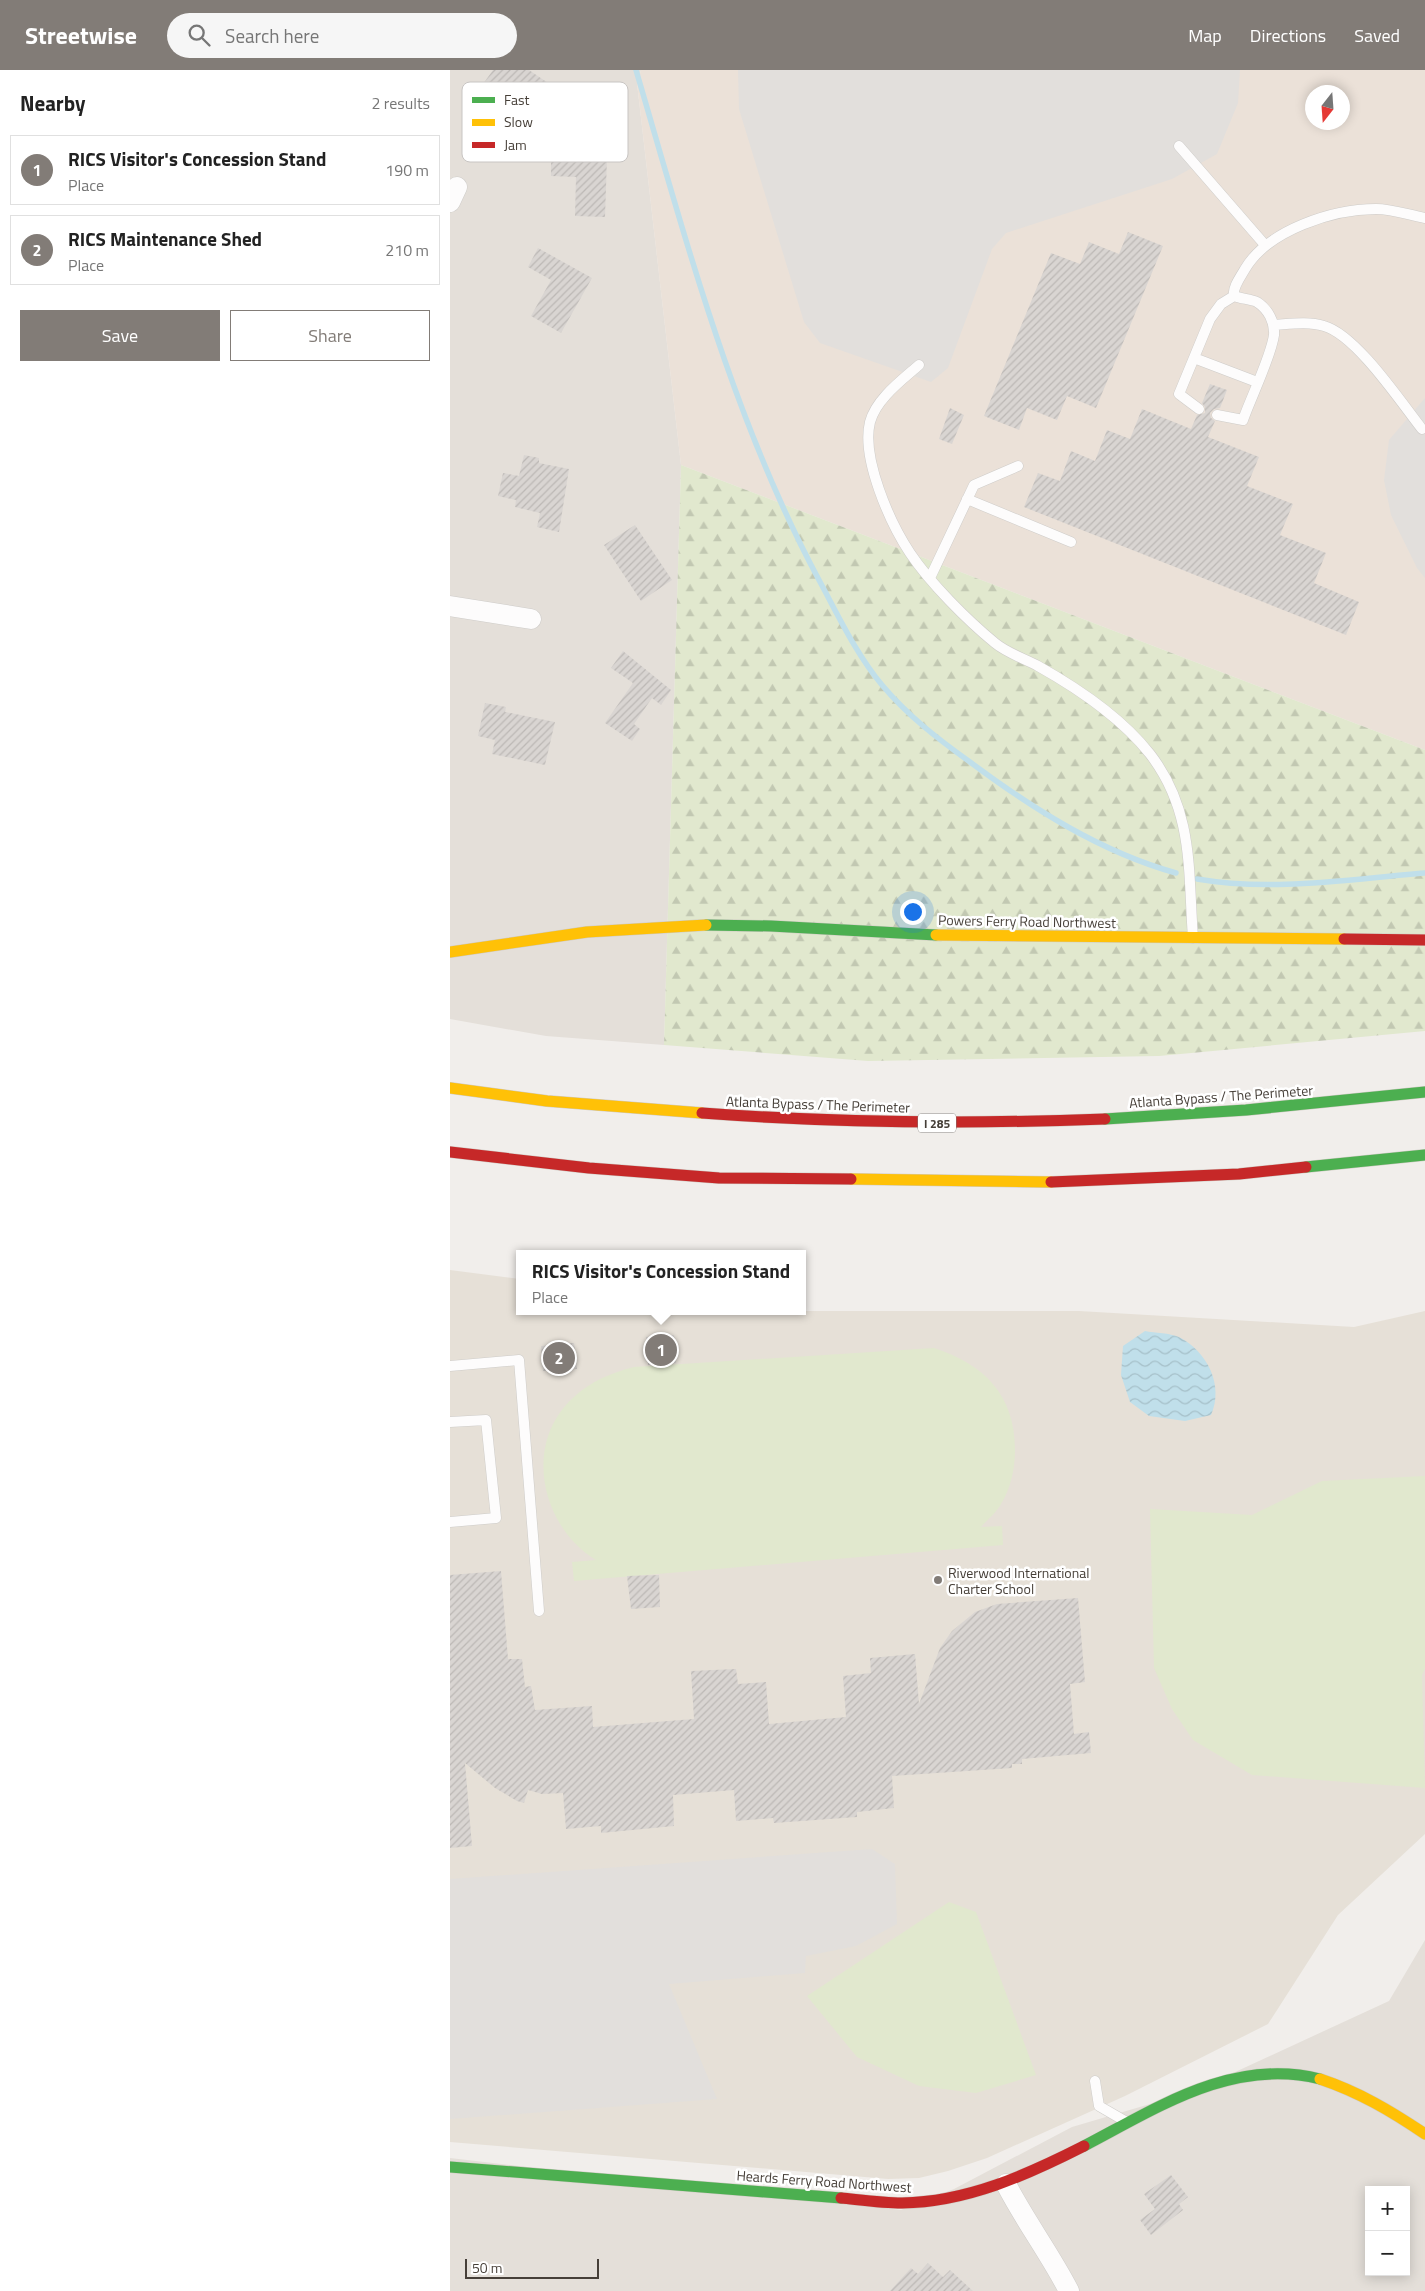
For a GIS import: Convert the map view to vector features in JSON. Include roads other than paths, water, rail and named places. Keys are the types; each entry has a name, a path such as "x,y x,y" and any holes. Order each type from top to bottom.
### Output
{"main road":[{"name":"Powers Ferry Road Northwest","path":"450,952 587,932 701,925 771,926 962,936 1425,940"},
{"name":"Atlanta Bypass / The Perimeter","path":"450,1088 640,1110 806,1120 927,1123 1043,1122 1230,1113 1425,1092"},
{"path":"450,1152 589,1168 719,1178 1071,1182 1238,1174 1425,1155"},
{"name":"Heards Ferry Road Northwest","path":"450,2167 901,2203 955,2198 1006,2184 1040,2169 1128,2122 1198,2088 1222,2079 1248,2074 1284,2074 1322,2079 1357,2091 1392,2110 1425,2134"}],"street":[{"path":"450,606 531,619"},
{"path":"1006,2184 1018,2208 1052,2258 1068,2291"}],"lane":[{"path":"1179,146 1265,245"},
{"path":"1234,296 1233,292 1248,265 1265,245 1289,232 1335,213 1378,209 1425,218"},
{"path":"1217,415 1243,420 1272,344 1274,325 1265,308 1257,302 1234,296"},
{"path":"1200,409 1179,394 1214,311 1234,296"},
{"path":"1274,325 1314,324 1324,326 1342,335 1368,362 1422,429"},
{"path":"1194,358 1257,382"},
{"path":"919,365 881,403 870,420 868,440 871,465 897,529 910,553 940,590 996,644 1040,667 1093,700 1124,727 1150,754 1169,783 1183,821 1191,881 1193,939"},
{"path":"930,578 974,485 1018,466"},
{"path":"967,500 1071,542"},
{"path":"450,1366 519,1360 539,1611"},
{"path":"450,1422 486,1420 496,1518 450,1522"},
{"path":"1096,2081 1099,2106 1128,2122"}],"water":[{"path":"1145,1331 1179,1337 1198,1351 1211,1371 1214,1382 1215,1404 1211,1415 1185,1421 1149,1416 1130,1402 1121,1375 1123,1346"}],"waterway":[{"path":"636,70 714,330 761,457 819,580 864,660 882,685 913,717 946,745 1018,796 1094,841 1148,864 1176,873"},
{"path":"1197,879 1225,883 1282,884 1425,873"}],"place":[{"name":"RICS Visitor's Concession Stand","path":"661,1350"},
{"name":"RICS Maintenance Shed","path":"559,1358"},
{"name":"Riverwood International Charter School","path":"938,1580"}]}
